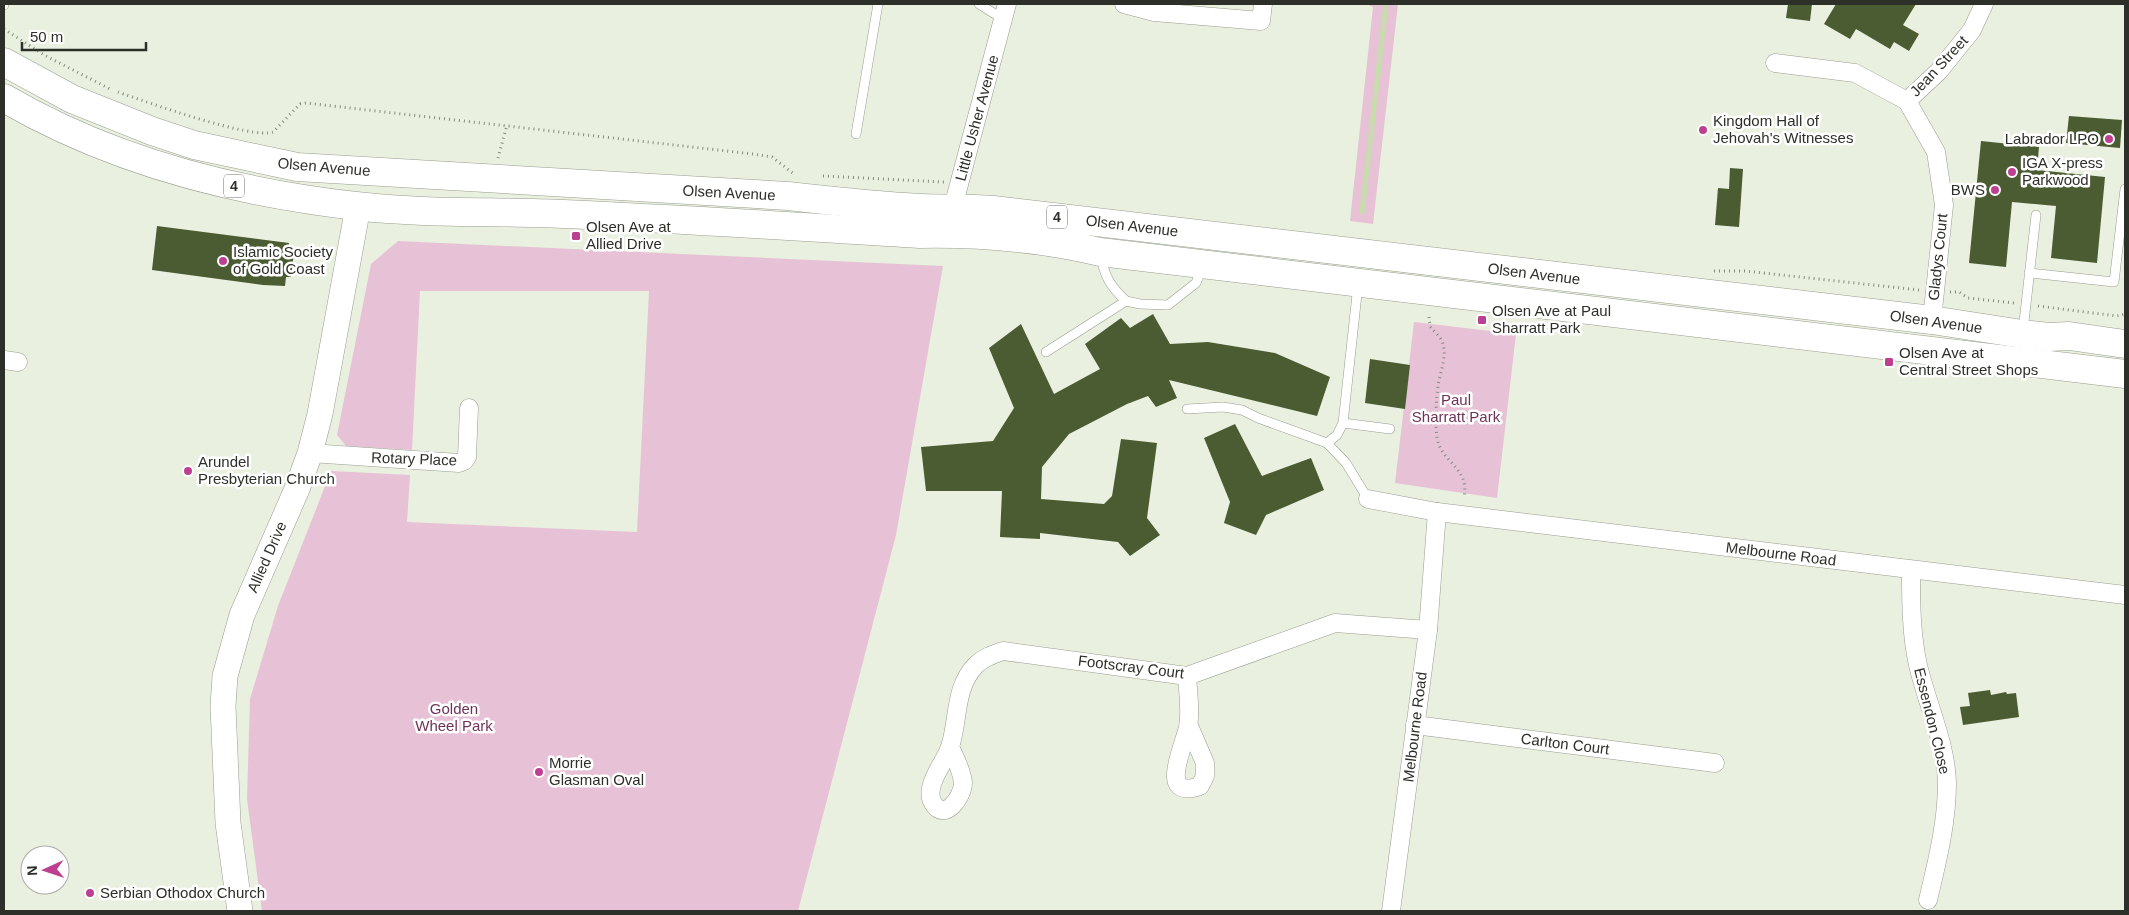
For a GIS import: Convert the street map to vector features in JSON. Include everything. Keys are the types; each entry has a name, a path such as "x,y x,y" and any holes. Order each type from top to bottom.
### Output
{"main road":[{"name":"Olsen Avenue","path":"4,62 72,99 152,131 203,147 297,167 788,196 844,203 923,208 952,220 1100,252 2125,374"},
{"name":"Olsen Avenue","path":"4,98 81,138 187,176 265,193 358,206 469,213 561,214 920,234 952,220 1091,221 1932,320 2022,334 2049,337 2069,336 2125,344"}],"street":[{"path":"1124,4 1154,12 1261,21 1263,4"},
{"name":"Jean Street","path":"1906,101 1939,71 1972,30 1984,4"},
{"name":"Little Usher Avenue","path":"952,220 1005,12"},
{"path":"1776,63 1855,73 1906,101"},
{"name":"Gladys Court","path":"1906,101 1936,152 1944,205 1932,320"},
{"name":"Allied Drive","path":"240,911 228,823 223,706 225,676 242,615 297,489 310,452 320,414 358,206"},
{"name":"Rotary Place","path":"310,452 353,457 464,461 467,456 470,408"},
{"name":"Melbourne Road","path":"1368,499 1437,512 2125,594"},
{"name":"Melbourne Road","path":"1391,911 1428,630 1437,512"},
{"name":"Essendon Close","path":"1911,570 1915,647 1918,665 1939,738 1947,782 1940,850 1928,900"},
{"name":"Footscray Court","path":"950,747 961,688 977,664 990,655 1003,651 1187,676 1335,623 1428,630"},
{"path":"1187,676 1189,726"},
{"name":"Carlton Court","path":"1415,725 1715,763"}],"lane":[{"path":"856,134 878,4"},
{"path":"979,4 1005,12"},
{"path":"2028,273 2114,282 2125,189"},
{"path":"2022,334 2036,215"},
{"path":"1100,252 1103,271 1113,289 1126,301 1140,304 1168,305 1196,283 1203,264"},
{"path":"1327,443 1338,435 1343,423 1359,283"},
{"path":"1046,352 1126,301"},
{"path":"1187,408 1223,407 1242,410 1258,418 1327,443 1346,463 1368,499"},
{"path":"1343,423 1390,429"}],"path":[{"path":"493,157 499,158 507,125"},
{"path":"1430,317 1430,326 1441,338 1444,345 1444,359 1438,387 1436,413 1437,438 1444,454 1464,480 1466,486 1464,498"}],"green space":[{"path":"1366,4 1398,4 1373,224 1350,221 1373,7"},
{"name":"Golden Wheel Park","path":"398,241 943,266 896,535 798,911 262,911 247,799 250,699 278,606 331,471 410,475 407,522 637,532 649,291 420,291 412,450 346,446 337,435 371,264"},
{"name":"Paul Sharratt Park","path":"1414,322 1516,334 1497,498 1395,483"}],"building":[{"path":"1788,4 1812,4 1810,21 1786,18"},
{"path":"1836,4 1916,4 1903,25 1919,34 1909,51 1894,42 1890,49 1856,29 1850,39 1824,24"},
{"path":"2069,116 2122,120 2120,148 2066,143"},
{"path":"1981,141 2039,147 2037,170 2105,177 2097,263 2051,258 2056,206 2012,202 2006,267 1969,263"},
{"path":"1730,168 1743,169 1739,227 1715,225 1718,188 1729,189"},
{"name":"Islamic Society of Gold Coast","path":"157,226 289,243 288,252 294,252 291,277 286,277 285,286 263,285 152,270"},
{"path":"1153,314 1170,344 1208,342 1275,353 1330,377 1317,416 1169,380 1177,398 1156,407 1148,396 1127,404 1069,434 1042,467 1041,499 1104,504 1112,496 1121,439 1157,443 1147,518 1160,535 1130,556 1118,542 1040,533 1040,539 1000,537 1002,491 926,491 921,447 993,441 1014,408 989,348 1021,324 1054,394 1100,369 1085,344 1121,318 1130,328"},
{"path":"1370,359 1410,365 1405,409 1365,403"},
{"path":"1235,424 1262,476 1311,458 1324,490 1266,515 1256,535 1224,523 1230,502 1204,438"},
{"path":"1990,690 1991,695 2006,692 2007,694 2016,693 2019,717 1963,725 1960,707 1970,706 1968,693"}],"waterway":[{"path":"1362,212 1386,4"}],"place":[{"name":"Kingdom Hall of Jehovah's Witnesses","path":"1703,130"},
{"name":"Labrador LPO","path":"2109,139"},
{"name":"IGA X-press Parkwood","path":"2012,172"},
{"name":"BWS","path":"1995,190"},
{"name":"Olsen Ave at Allied Drive","path":"576,236"},
{"name":"Islamic Society of Gold Coast","path":"223,261"},
{"name":"Olsen Ave at Paul Sharratt Park","path":"1482,320"},
{"name":"Olsen Ave at Central Street Shops","path":"1889,362"},
{"name":"Arundel Presbyterian Church","path":"188,471"},
{"name":"Morrie Glasman Oval","path":"539,772"},
{"name":"Serbian Othodox Church","path":"90,893"}]}
